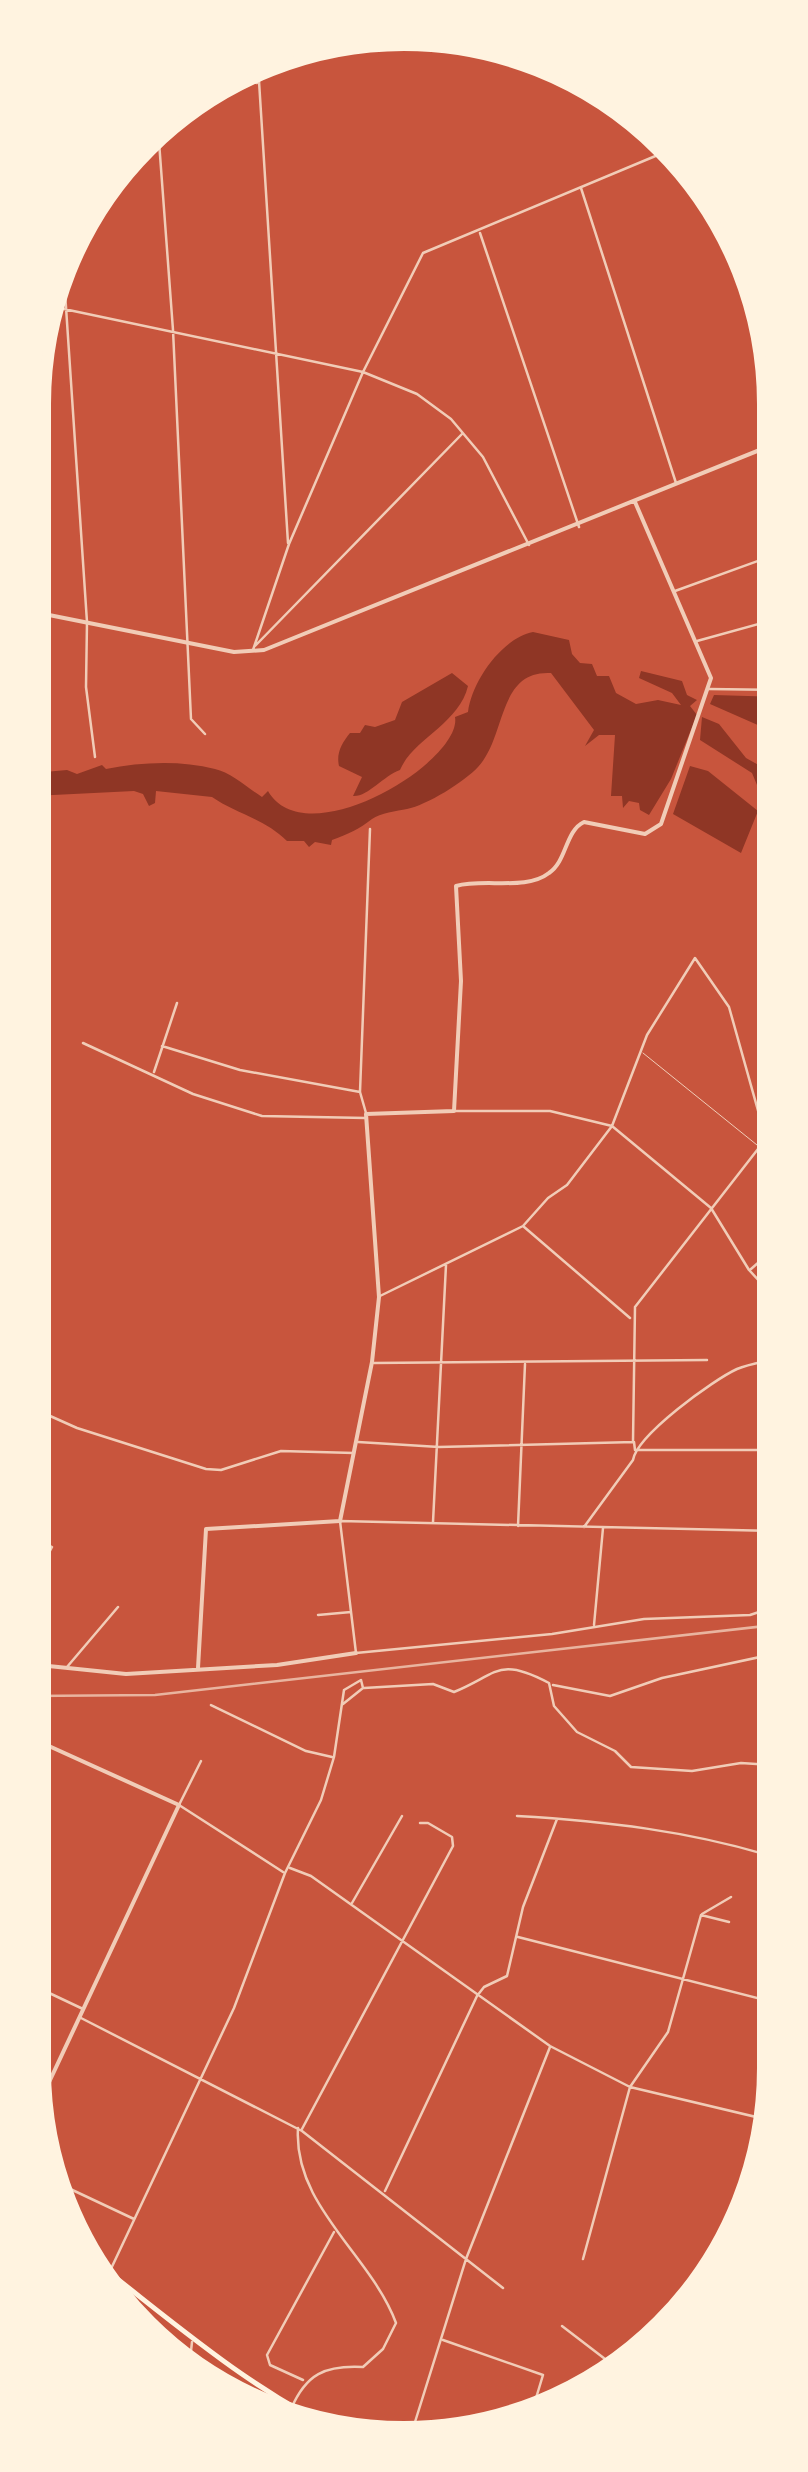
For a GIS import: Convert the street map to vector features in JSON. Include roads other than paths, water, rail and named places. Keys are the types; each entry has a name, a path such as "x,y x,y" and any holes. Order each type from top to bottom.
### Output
{"main road":[{"path":"112,2277 192,2342 289,2408"}],"street":[{"path":"259,76 288,544"},
{"path":"248,81 259,84"},
{"path":"159,142 173,330 191,719 205,734"},
{"path":"253,650 288,544 363,372 423,253 661,154"},
{"path":"581,188 676,484"},
{"path":"479,232 578,526"},
{"path":"742,282 751,311"},
{"path":"65,287 86,622 86,687 95,757"},
{"path":"58,307 363,372 417,394 464,432 483,457 529,545"},
{"path":"253,650 464,432"},
{"path":"45,614 190,644 253,650 578,526 763,449"},
{"path":"454,1111 461,981 456,886 537,880 553,871 574,827 584,822 645,834 661,824 708,689 711,678 697,641 636,502"},
{"path":"674,591 763,559"},
{"path":"697,641 763,623"},
{"path":"708,689 763,690"},
{"path":"356,1653 340,1521 372,1362 379,1297 366,1116 360,1092 370,830"},
{"path":"379,1297 523,1226 567,1184 612,1126 619,1098 643,1053 651,1027 695,958 729,1007 763,1128"},
{"path":"153,1075 177,1003"},
{"path":"83,1043 153,1075 262,1116 550,1112 612,1126 712,1208 763,1285"},
{"path":"162,1046 240,1070 360,1092"},
{"path":"584,1527 633,1460 631,1318 635,1307 763,1142"},
{"path":"523,1226 631,1318"},
{"path":"750,1270 763,1259"},
{"path":"433,1525 446,1264"},
{"path":"372,1362 707,1360"},
{"path":"635,1450 708,1386 738,1368 763,1361"},
{"path":"518,1526 525,1362"},
{"path":"45,1414 76,1428 206,1469 222,1470 280,1451 354,1453"},
{"path":"357,1442 439,1447 634,1442"},
{"path":"635,1450 763,1450"},
{"path":"198,1668 206,1528 340,1521 763,1531"},
{"path":"594,1627 603,1526"},
{"path":"67,1668 118,1607"},
{"path":"45,1666 126,1674 277,1665 644,1619 750,1615 763,1611"},
{"path":"318,1615 351,1612"},
{"path":"343,1704 363,1688 432,1684 454,1692 484,1674 508,1668 551,1685 610,1696 662,1678 763,1656"},
{"path":"110,2273 246,1980 285,1872 321,1800 348,1684 361,1680 363,1688"},
{"path":"551,1685 554,1706 578,1732 615,1751 631,1767 692,1771 741,1763 763,1765"},
{"path":"211,1705 306,1751 334,1757"},
{"path":"45,1744 179,1805 285,1872"},
{"path":"46,2089 201,1760"},
{"path":"351,1904 402,1816"},
{"path":"517,1816 706,1838 763,1854"},
{"path":"384,2193 477,1996 484,1987 506,1976 523,1907 557,1819"},
{"path":"291,2409 304,2381 334,2366 363,2366 383,2348 396,2323 366,2270 334,2230 296,2150 300,2129 453,1846 452,1837 444,1831 420,1823"},
{"path":"290,1868 311,1876 550,2046 630,2087 760,2117"},
{"path":"583,2259 630,2087 668,2032 700,1914 731,1897"},
{"path":"700,1914 729,1922"},
{"path":"518,1937 763,1999"},
{"path":"45,1991 84,2010"},
{"path":"80,2017 300,2129 503,2288"},
{"path":"414,2427 466,2258 550,2046"},
{"path":"65,2186 134,2219"},
{"path":"304,2381 270,2365 268,2354 334,2230"},
{"path":"562,2326 609,2362"},
{"path":"442,2340 543,2375 535,2402"},
{"path":"188,2355 192,2342"},
{"path":"183,2351 188,2351"}],"lane":[{"path":"643,1053 759,1147"}],"railway":[{"path":"45,1696 155,1695 763,1626"}]}
